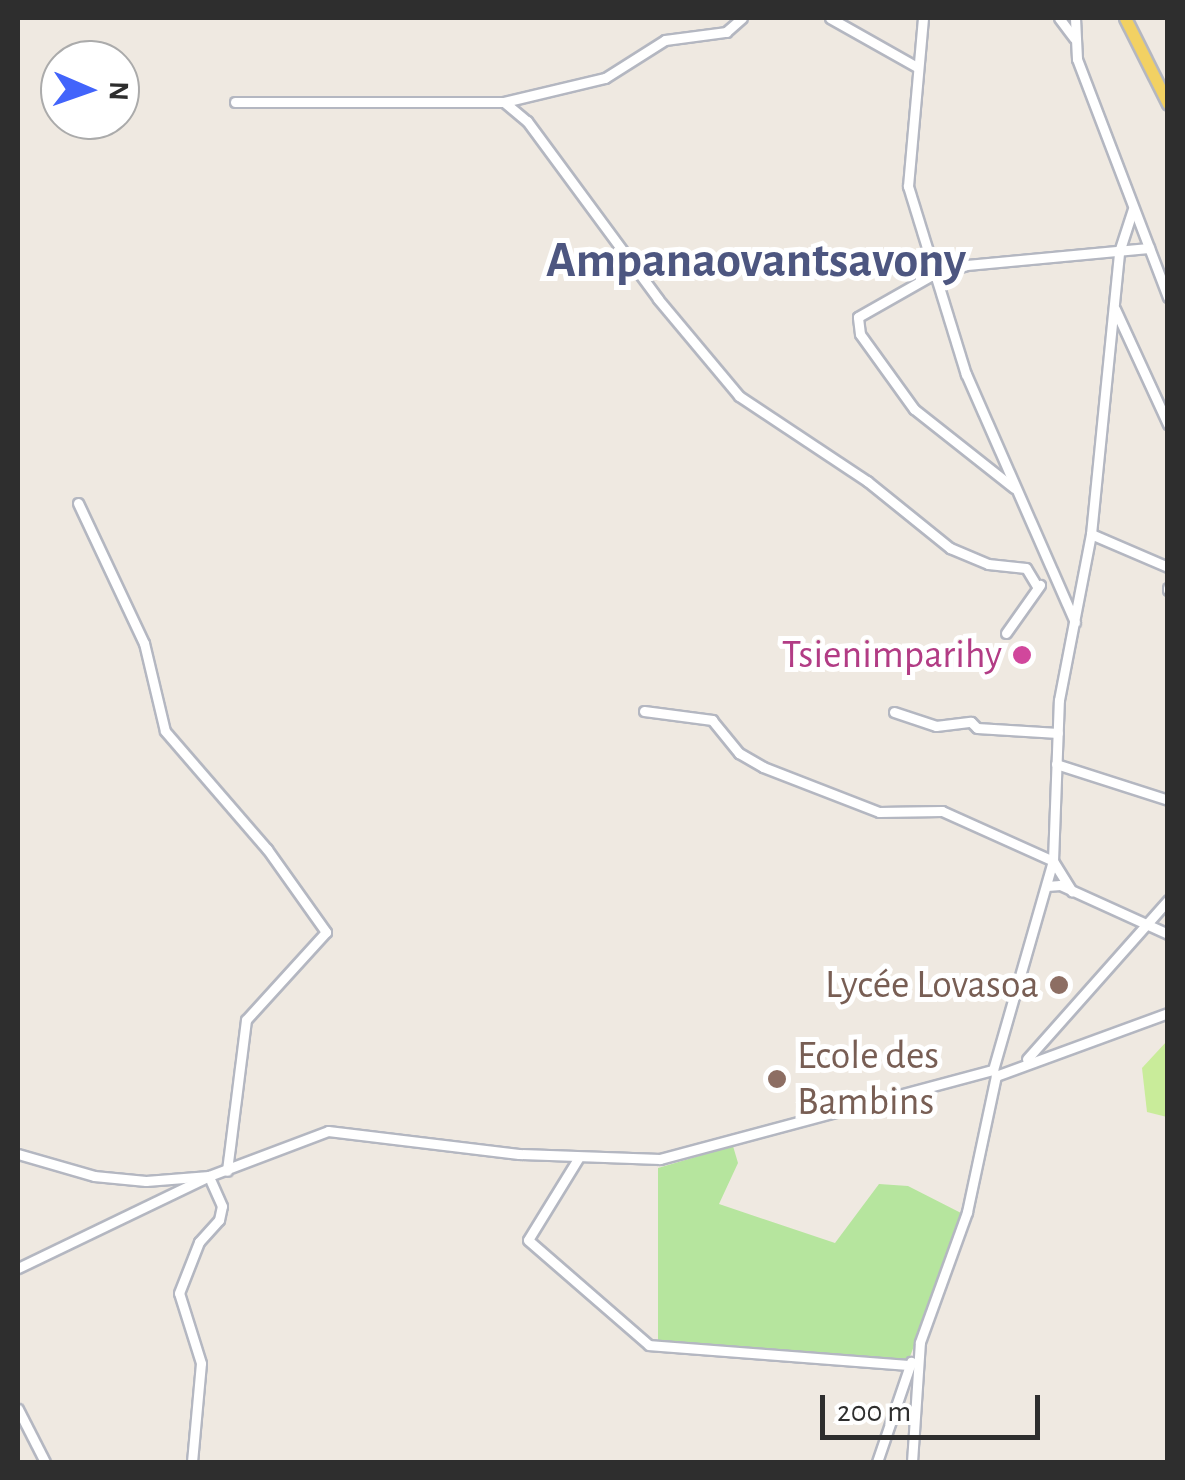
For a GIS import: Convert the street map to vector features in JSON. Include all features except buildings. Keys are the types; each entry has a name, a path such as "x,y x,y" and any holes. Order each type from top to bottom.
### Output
{"main road":[{"path":"1125,18 1168,104"}],"street":[{"path":"235,102 504,102 605,78 665,40 726,32 742,18"},
{"path":"830,18 918,67"},
{"path":"923,18 908,186 932,275 1052,579 1076,623"},
{"path":"1059,18 1074,38 1168,297"},
{"path":"1074,38 1075,18"},
{"path":"504,102 526,121 658,299 739,396 867,480 950,548 988,564 1026,568 1038,586"},
{"path":"877,1462 967,1212 998,1070 1047,886 1052,861 1058,733 1091,534 1120,252 1133,209"},
{"path":"1016,490 914,409 860,334 858,317 869,306 932,275 1027,256 1120,252 1134,245 1149,248"},
{"path":"1115,308 1168,424"},
{"path":"78,502 144,643 165,731 268,849 326,932 246,1020 226,1171"},
{"path":"1091,534 1168,567"},
{"path":"1006,633 1038,586 1052,579"},
{"path":"644,711 712,720 738,753 812,789 879,812 942,810 1052,861 1072,892"},
{"path":"894,712 936,726 971,722 977,728 1058,733"},
{"path":"1056,764 1168,800"},
{"path":"1047,886 1072,892 1168,934"},
{"path":"1026,1061 1168,900"},
{"path":"18,1268 226,1171 328,1131 579,1157 660,1160 998,1070 1168,1013"},
{"path":"18,1154 94,1176 210,1179"},
{"path":"579,1157 528,1240 649,1346 910,1365"},
{"path":"192,1462 201,1363 179,1293 199,1242 219,1220 222,1206 210,1179"},
{"path":"911,1459 920,1342"},
{"path":"18,1409 45,1462"}],"green space":[{"path":"1167,1041 1167,1117 1147,1112 1142,1068"},
{"path":"733,1146 738,1163 719,1204 835,1243 879,1184 908,1186 963,1214 908,1362 658,1340 658,1168"}],"place":[{"name":"Tsienimparihy","path":"1022,655"},
{"name":"Lycée Lovasoa","path":"1059,985"},
{"name":"Ecole des Bambins","path":"777,1079"}],"district":[{"name":"Ampanaovantsavony","path":"756,262"}]}
